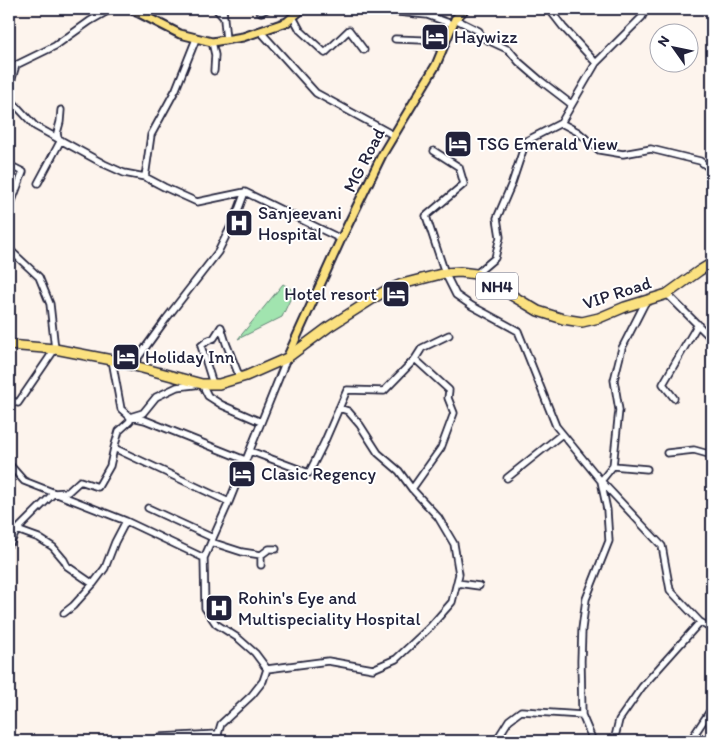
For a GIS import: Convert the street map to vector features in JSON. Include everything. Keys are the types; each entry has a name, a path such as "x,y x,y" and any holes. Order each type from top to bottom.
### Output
{"highway":[{"name":"VIP Road","path":"287,358 330,326 385,291 402,284 445,273 476,274 538,311 563,319 582,322 599,318 625,306 667,294 712,263"},
{"name":"NH4","path":"9,345 55,349 112,360 202,384 219,384 240,378 287,358"}],"main road":[{"path":"132,9 180,34 212,42 243,37 287,22 302,9"},
{"name":"MG Road","path":"287,358 382,154 436,65 454,21 465,9"}],"street":[{"path":"9,67 55,46 90,21 111,9"},
{"path":"216,9 224,18"},
{"path":"223,9 226,40"},
{"path":"258,9 261,12 267,9"},
{"path":"549,9 596,62"},
{"path":"476,274 495,258 500,237 497,218 512,183 526,141 561,123 596,62 642,17 646,9"},
{"path":"396,12 427,15 454,21 479,30 481,38 509,50 519,62 571,104"},
{"path":"292,17 300,30 325,53 349,30 364,50"},
{"path":"260,31 316,93 394,135"},
{"path":"145,177 150,135 176,88 196,39"},
{"path":"395,39 422,40 442,49"},
{"path":"212,42 215,55 214,71"},
{"path":"9,89 16,65"},
{"path":"9,98 35,126 124,173 145,177 197,202 245,192 341,239"},
{"path":"60,139 57,133 61,110"},
{"path":"561,123 578,132 599,150 623,154 651,149 700,161 712,170"},
{"path":"38,183 60,139"},
{"path":"434,151 459,166 464,184 426,216 445,273 456,294 472,306 518,331 556,426 601,481 662,546 670,590 700,622 712,629"},
{"path":"9,165 23,172 9,209"},
{"path":"245,192 236,216 218,252 135,362 112,360 120,410 130,416 145,420 245,460"},
{"path":"9,249 39,277 50,304 55,349 18,403 9,400"},
{"path":"667,294 698,324 712,342"},
{"path":"601,481 613,466 619,410 614,380 622,348 646,301"},
{"path":"674,398 663,384 698,324"},
{"path":"213,384 201,346 214,338 221,327 240,378"},
{"path":"708,335 712,328"},
{"path":"250,451 309,473 347,390 384,391 415,359 422,348 449,335"},
{"path":"267,669 255,653 238,638 216,624 205,608 204,558 229,502 287,358"},
{"path":"412,488 441,448 454,413 448,398 449,390 415,359"},
{"path":"130,416 143,413 156,396 177,387 202,384 208,396 222,405 261,422"},
{"path":"267,669 328,661 373,669 396,659 430,627 452,602 459,574 454,544 438,517 399,471 378,453 360,425 348,411 340,408"},
{"path":"9,544 17,530 54,493 68,492 80,481 98,487 110,466 119,431 130,420 130,416"},
{"path":"507,478 562,434"},
{"path":"114,448 229,502"},
{"path":"667,453 694,450 712,455"},
{"path":"9,464 24,481 126,521 204,558"},
{"path":"613,466 647,469"},
{"path":"594,741 582,715 582,637 586,599 609,540 607,510 601,481"},
{"path":"148,508 212,540 242,552 261,555 269,549 276,549"},
{"path":"64,613 73,606 105,568 126,521"},
{"path":"17,530 39,538 53,547 67,566 93,584"},
{"path":"261,555 261,565"},
{"path":"457,583 479,586"},
{"path":"614,741 620,720 642,688 700,622"},
{"path":"221,741 218,734 221,724 252,695 263,681 267,669"},
{"path":"690,741 712,708"},
{"path":"496,741 509,720 521,711 582,715"},
{"path":"155,741 160,737 218,734"}],"green space":[{"path":"283,284 294,291 282,317 238,339"}],"place":[{"name":"Haywizz","path":"435,37"},
{"name":"TSG Emerald View","path":"458,144"},
{"name":"Sanjeevani Hospital","path":"239,223"},
{"name":"Hotel resort","path":"396,294"},
{"name":"Holiday Inn","path":"126,357"},
{"name":"Clasic Regency","path":"242,474"},
{"name":"Rohin's Eye and Multispeciality Hospital","path":"219,608"}]}
